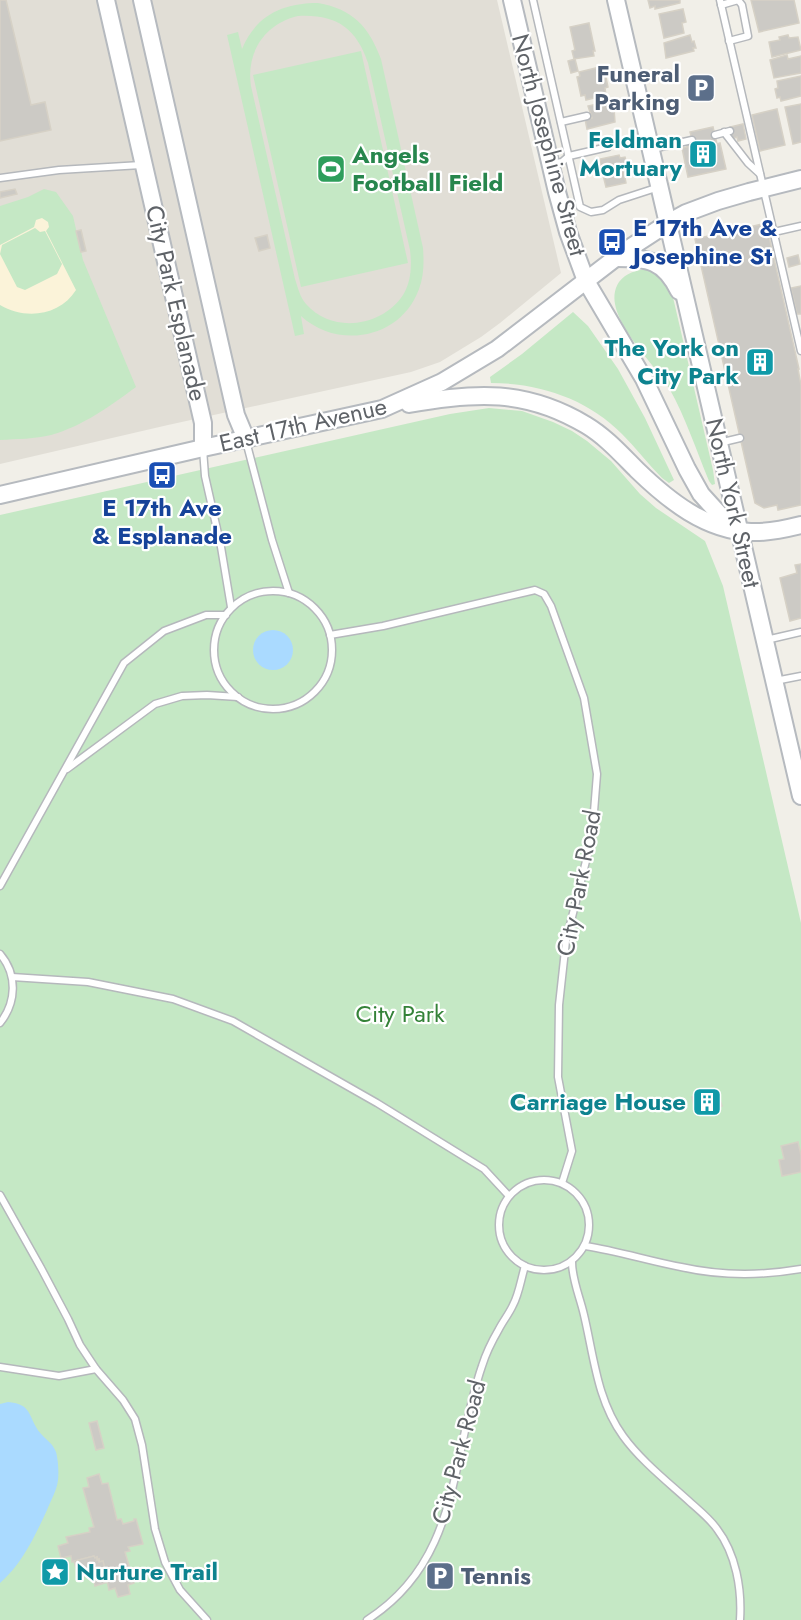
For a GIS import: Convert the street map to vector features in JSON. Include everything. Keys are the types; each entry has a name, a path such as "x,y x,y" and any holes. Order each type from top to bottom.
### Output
{"main road":[{"name":"City Park Esplanade","path":"106,0 203,423 203,448"},
{"name":"City Park Esplanade","path":"142,0 236,415 246,439"},
{"name":"North Josephine Street","path":"512,0 550,164 568,232 586,281 644,379 702,496 739,531"},
{"name":"North York Street","path":"616,0 800,787"},
{"name":"East 17th Avenue","path":"0,495 382,409 442,382 479,361 513,338 616,258 668,223 701,207 740,194 762,181 801,180"},
{"path":"616,258 641,258 660,265 673,280 690,317"},
{"path":"382,409 448,398 484,396 504,396 544,406 573,418 602,436 652,484 691,513 719,526 739,531 761,532 801,525"}],"lane":[{"path":"533,0 580,207 591,212 603,210 619,200 659,187"},
{"path":"729,41 748,36 742,5 738,0 720,2 729,41 774,232 801,351"},
{"path":"561,122 587,116"},
{"path":"715,135 727,132 762,181"},
{"path":"651,149 692,140"},
{"path":"550,164 562,162 569,156 608,147"},
{"path":"0,178 59,170 145,164"},
{"path":"774,232 801,225"},
{"path":"719,443 740,438"},
{"name":"City Park Esplanade","path":"246,439 272,540 289,593"},
{"name":"City Park Esplanade","path":"203,448 205,476 221,547 231,607"},
{"name":"City Park Road","path":"330,635 383,626 530,590 542,592 551,606 584,698 597,774 592,837 566,941 559,1005 558,1077 572,1151 562,1183"},
{"path":"258,592 289,593 307,602 327,626 330,635 329,666 320,684 306,698 297,703 277,708 256,706 238,697 224,683 215,664 216,633 219,624 231,607 249,596 258,592"},
{"path":"0,886 124,663 164,631 206,615 226,615"},
{"path":"765,640 801,632"},
{"path":"774,682 801,676"},
{"path":"64,772 155,704 182,696 238,697"},
{"path":"0,954 12,977 13,998 0,1023"},
{"path":"12,977 88,982 172,999 233,1020 484,1168 509,1196"},
{"path":"537,1180 554,1180 562,1183 578,1193 587,1209 590,1228 585,1246 572,1262 557,1269 532,1269 512,1257 502,1243 499,1219 504,1203 522,1185 537,1180"},
{"path":"0,1195 41,1268 80,1345 135,1419 145,1463 155,1529 165,1562 180,1590 207,1620"},
{"path":"585,1246 614,1250 682,1268 709,1272 753,1275 801,1269"},
{"path":"572,1262 573,1276 607,1410 630,1445 708,1518 724,1539 741,1594 740,1620"},
{"name":"City Park Road","path":"367,1620 392,1602 416,1575 434,1544 448,1505 482,1365 499,1328 514,1304 525,1266"},
{"path":"0,1367 59,1376 96,1369"}],"shaded area":[{"path":"0,0 497,0 561,273 481,337 440,362 411,372 0,464"}],"green space":[{"path":"318,3 350,15 365,29 376,48 381,59 423,248 422,279 410,306 398,319 384,328 367,334 350,336 333,333 316,327 301,316 304,334 295,336 227,35 238,32 242,49 255,27 272,13 293,5","holes":["298,16 323,17 342,25 357,40 363,51 368,63 410,250 410,274 403,295 383,314 356,323 329,320 317,314 306,304 301,295 295,279 251,86 251,62 255,51 267,33 286,20"]},
{"name":"Angels Football Field","path":"361,51 408,263 301,287 253,75"},
{"path":"44,189 56,192 73,216 83,260 136,387 96,415 63,431 39,437 0,440 0,206"},
{"path":"647,269 659,273 672,293 713,470 715,484 712,485 669,388 631,337 616,308 615,294 619,282 632,272"},
{"path":"573,312 588,326 618,369 645,418 674,480 669,483 609,422 578,402 562,395 527,386 491,383 490,377"},
{"name":"City Park","path":"489,408 522,411 553,422 587,441 611,461 640,494 656,508 705,541 723,586 801,923 801,1620 0,1620 0,515 450,414"}],"sand":[{"path":"42,218 48,222 49,227 46,231 76,290 61,305 41,313 20,313 0,305 0,245 34,227 36,220","holes":["35,228 40,232 45,231 62,264 57,274 25,290 17,287 0,254 2,245"]}],"water":[{"path":"273,630 281,631 287,636 292,642 292,658 287,664 281,669 273,670 265,669 259,664 254,658 253,650 254,642 259,636 265,631"},
{"path":"8,1402 20,1405 27,1410 38,1430 54,1448 58,1477 54,1495 33,1540 15,1567 0,1583 0,1404"}],"building":[{"path":"0,0 6,0 31,105 45,102 51,130 0,141"},
{"path":"648,0 680,0 680,3 655,9 655,6 650,8"},
{"path":"751,0 794,0 799,23 759,32"},
{"path":"683,9 686,22 682,23 684,33 664,38 659,14"},
{"path":"589,23 594,56 574,59 572,51 575,50 570,27"},
{"path":"690,35 696,48 693,48 694,51 666,58 664,43"},
{"path":"788,35 789,38 798,37 801,50 772,57 769,42 780,40 779,37"},
{"path":"787,55 788,59 801,56 801,73 774,78 770,60"},
{"path":"575,59 578,71 571,73 568,61"},
{"path":"600,67 602,74 605,73 608,87 605,88 606,95 586,100 585,95 581,96 577,77 580,76 579,72"},
{"path":"801,76 801,96 781,101 780,97 777,98 775,89 778,88 777,81"},
{"path":"611,102 615,122 587,129 585,119 592,118 588,106"},
{"path":"801,104 801,142 793,144 785,107"},
{"path":"777,109 785,145 760,151 752,115"},
{"path":"743,124 746,139 738,141 737,137 732,139 730,127"},
{"name":"Feldman Mortuary","path":"713,127 717,144 720,143 726,169 688,177 682,148 693,142 690,132"},
{"path":"619,155 620,158 625,157 629,172 624,173 626,183 606,187 602,171 598,172 596,164 600,163 600,159"},
{"path":"15,189 17,194 0,198 0,192"},
{"name":"The York on City Park","path":"766,223 801,385 801,505 778,510 777,505 764,508 755,503 695,239 744,225 745,228"},
{"path":"81,230 86,251 81,252 76,231"},
{"path":"267,235 270,248 259,251 255,238"},
{"path":"798,255 800,264 789,267 787,258"},
{"path":"801,286 801,314 797,314 791,288"},
{"path":"801,564 801,618 790,621 780,578 797,573 795,565"},
{"name":"Carriage House","path":"717,1090 722,1106 696,1114 692,1097"},
{"path":"798,1142 801,1172 782,1176 779,1160 784,1159 781,1146"},
{"path":"97,1421 104,1448 96,1450 89,1423"},
{"path":"99,1474 102,1484 108,1483 117,1520 121,1519 123,1524 136,1519 143,1544 128,1547 130,1551 125,1552 134,1583 128,1585 130,1594 118,1597 115,1588 109,1590 103,1561 99,1562 99,1559 97,1560 94,1556 72,1562 71,1556 61,1558 58,1546 68,1543 66,1537 90,1532 89,1528 94,1527 83,1488 89,1487 87,1478"},
{"path":"94,1556 97,1560 99,1559 99,1562 103,1561 108,1582 95,1586 91,1569 77,1572 74,1561"}],"place":[{"name":"Funeral Parking","path":"701,88"},
{"name":"Feldman Mortuary","path":"703,154"},
{"name":"Angels Football Field","path":"331,169"},
{"name":"E 17th Ave & Josephine St","path":"612,242"},
{"name":"The York on City Park","path":"760,362"},
{"name":"E 17th Ave & Esplanade","path":"162,475"},
{"name":"Carriage House","path":"707,1102"},
{"name":"Nurture Trail","path":"55,1572"},
{"name":"Tennis","path":"440,1576"}]}
